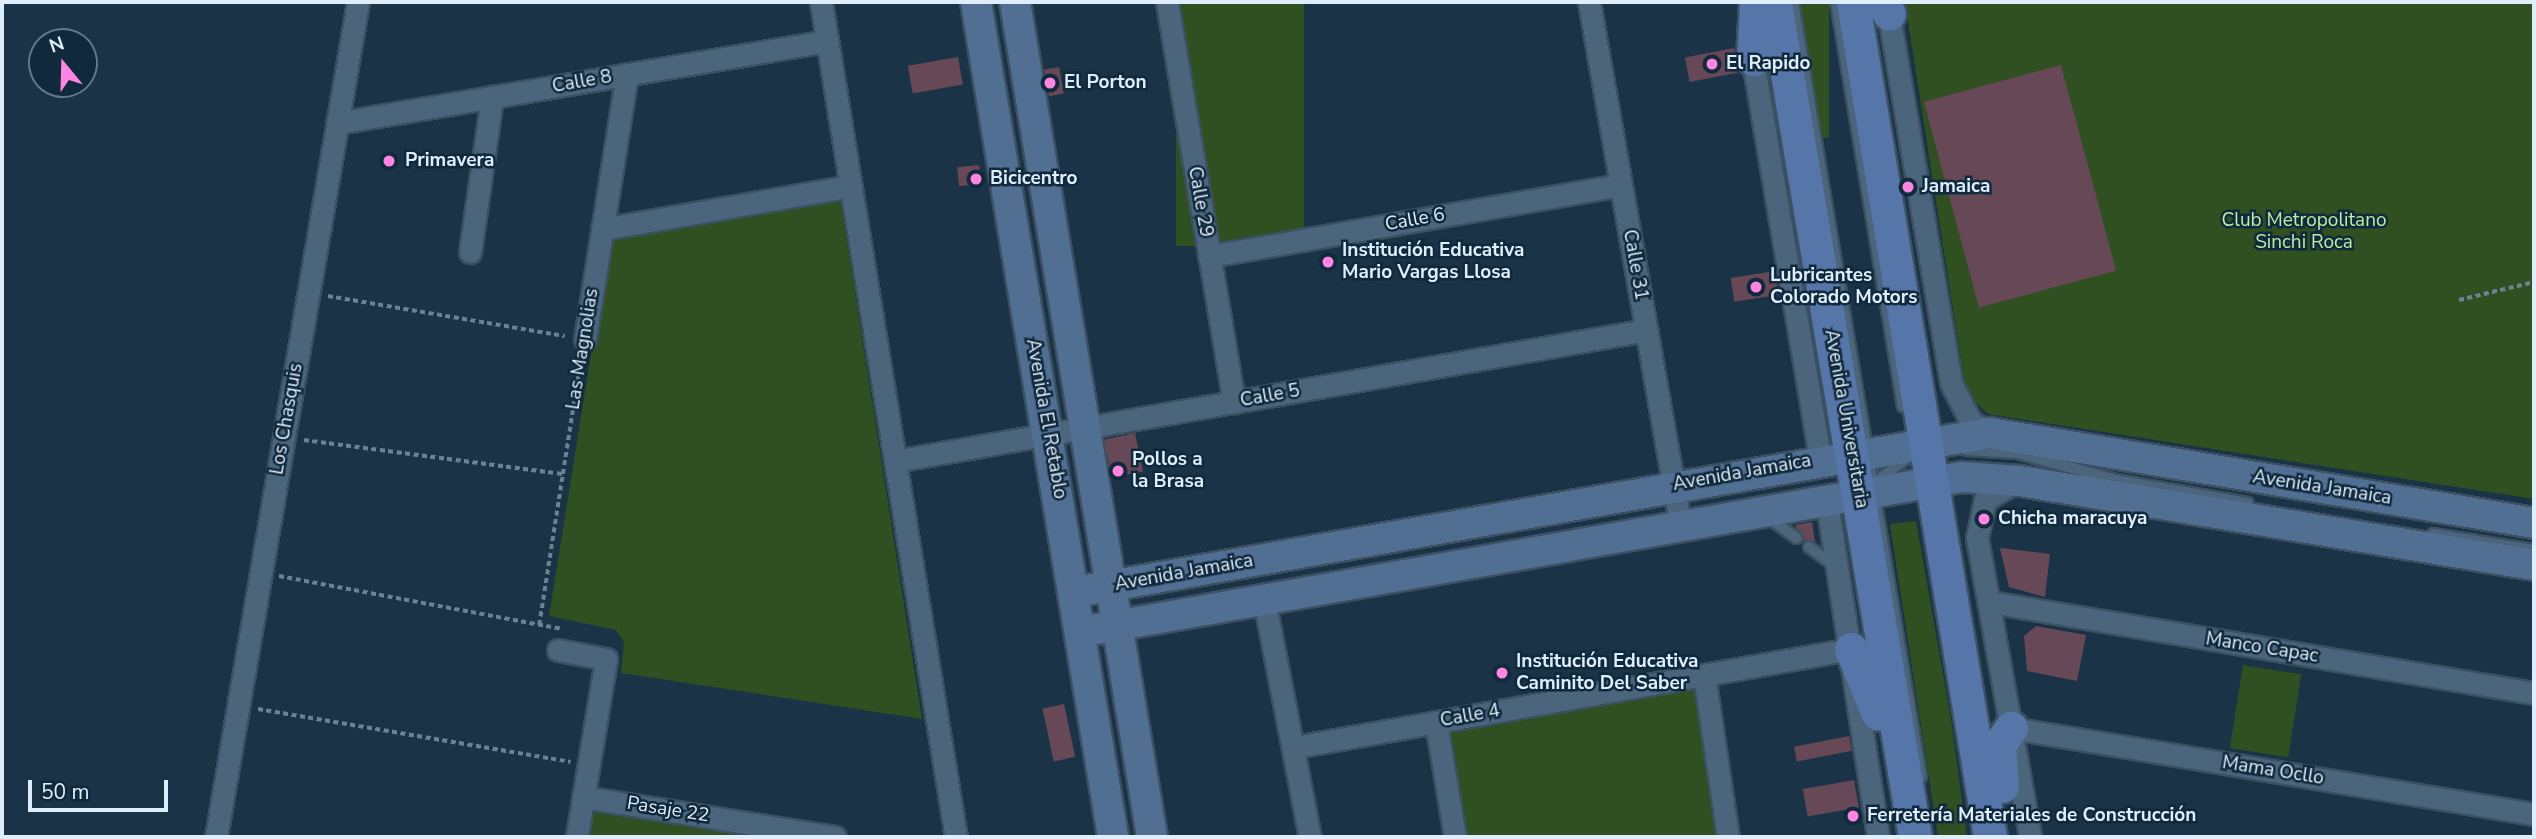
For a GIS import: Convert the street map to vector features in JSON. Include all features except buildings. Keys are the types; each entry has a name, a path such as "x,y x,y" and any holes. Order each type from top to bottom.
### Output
{"main road":[{"name":"Avenida El Retablo","path":"976,2 1075,592 1113,837"},
{"name":"Avenida El Retablo","path":"1015,2 1088,427 1153,837"},
{"path":"1753,59 1756,2"},
{"name":"Avenida Universitaria","path":"1775,2 1847,454 1859,494 1916,792 1914,837"},
{"path":"1853,2 1918,452 1990,837"},
{"name":"Avenida Jamaica","path":"1075,592 1847,454 1918,452 1990,433 2534,523"},
{"name":"Avenida Jamaica","path":"1918,452 1987,477 2534,565"},
{"name":"Avenida Jamaica","path":"1080,632 1763,514 1859,494 1918,452"},
{"path":"1625,494 1634,515 1632,537"},
{"path":"1851,649 1916,792"},
{"path":"2003,837 1999,744 2011,728"}],"street":[{"name":"Los Chasquis","path":"216,837 358,2"},
{"path":"821,2 956,837"},
{"name":"Calle 29","path":"1167,2 1234,402"},
{"name":"Calle 31","path":"1589,2 1681,528"},
{"name":"Avenida Universitaria","path":"1743,2 1753,59 1847,454"},
{"path":"1886,6 1951,383 1957,404 1990,433"},
{"name":"Calle 8","path":"337,123 827,41"},
{"name":"Las Magnolias","path":"584,339 626,74"},
{"path":"470,252 492,97"},
{"name":"Calle 6","path":"1209,256 1621,185"},
{"path":"602,229 850,186"},
{"name":"Calle 5","path":"895,461 1646,331"},
{"path":"2020,481 1997,488 1976,516 2030,837"},
{"name":"Avenida Universitaria","path":"1859,494 1837,567 1878,837"},
{"path":"1264,599 1295,747 1310,837"},
{"name":"Manco Capac","path":"1990,602 2534,693"},
{"path":"562,640 606,659 577,837"},
{"name":"Calle 4","path":"1295,747 1851,649"},
{"path":"1704,675 1728,837"},
{"path":"1436,722 1455,837"},
{"name":"Mama Ocllo","path":"2011,728 2534,814"},
{"name":"Pasaje 22","path":"583,797 835,837"}],"lane":[{"path":"1793,2 1847,454"},
{"path":"1836,2 1918,452 1970,810"},
{"path":"1918,452 2017,453 2139,484 2534,550"},
{"path":"1763,514 1797,538"},
{"path":"1809,547 1837,567"}],"path":[{"path":"2459,300 2534,282"},
{"path":"309,293 584,339"},
{"name":"Las Magnolias","path":"539,625 584,339"},
{"path":"284,437 563,474"},
{"path":"261,572 539,625 562,640"},
{"path":"238,706 589,765"}],"green space":[{"path":"1176,2 1304,2 1304,246 1176,246"},
{"path":"1801,2 1829,2 1829,138 1801,138"},
{"name":"Club Metropolitano Sinchi Roca","path":"1905,2 2534,2 2534,499 1988,414 1966,393"},
{"path":"840,197 922,719 621,673 624,642 616,630 549,616 610,236"},
{"path":"1916,521 1951,719 1967,837 1938,837 1890,524"},
{"path":"2243,665 2301,674 2288,757 2230,748"},
{"path":"1698,687 1719,837 1467,837 1451,729"},
{"path":"587,803 803,837 582,837"}],"place":[{"name":"El Rapido","path":"1712,64"},
{"name":"El Porton","path":"1050,83"},
{"name":"Primavera","path":"389,161"},
{"name":"Bicicentro","path":"976,179"},
{"name":"Jamaica","path":"1908,187"},
{"name":"Institución Educativa Mario Vargas Llosa","path":"1328,262"},
{"name":"Lubricantes Colorado Motors","path":"1756,287"},
{"name":"Pollos a la Brasa","path":"1118,471"},
{"name":"Chicha maracuya","path":"1984,519"},
{"name":"Institución Educativa Caminito Del Saber","path":"1502,673"},
{"name":"Ferretería Materiales de Construcción","path":"1853,816"}]}
